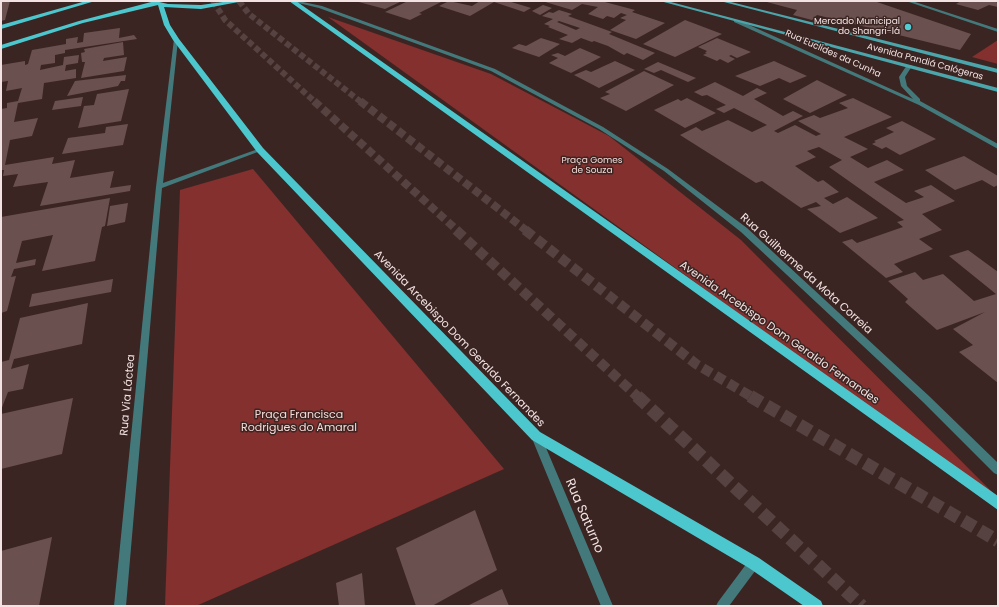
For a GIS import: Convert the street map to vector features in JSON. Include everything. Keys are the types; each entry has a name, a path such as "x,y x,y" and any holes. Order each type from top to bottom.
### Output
{"main road":[{"path":"1,27 92,1"},
{"path":"1,47 81,22 155,3 201,7 240,1"},
{"name":"Avenida Arcebispo Dom Geraldo Fernandes","path":"292,1 998,504"},
{"name":"Avenida Arcebispo Dom Geraldo Fernandes","path":"155,3 176,40 260,150 536,436 754,563 816,606"}],"street":[{"name":"Rua Guilherme da Mota Correia","path":"292,1 320,7 493,70 601,128 666,170 744,230 926,399 998,470"},
{"name":"Avenida Pandiá Calógeras","path":"662,1 998,90"},
{"name":"Avenida Pandiá Calógeras","path":"722,1 998,71"},
{"path":"908,1 998,31"},
{"name":"Rua Euclides da Cunha","path":"736,21 922,104 998,147"},
{"name":"Rua Via Láctea","path":"120,606 160,187 176,40"},
{"name":"Rua Euclides da Cunha","path":"909,66 902,77 904,86 922,104"},
{"path":"160,187 260,150"},
{"name":"Rua Saturno","path":"536,436 606,606"},
{"path":"722,606 754,563"}],"green space":[{"name":"Praça Gomes de Souza","path":"328,17 491,74 609,136 741,240 998,498 998,501"},
{"path":"998,40 998,64 972,57"},
{"name":"Praça Francisca Rodrigues do Amaral","path":"253,169 504,469 196,606 165,606 180,190"}],"building":[{"path":"1,1 10,1 5,20 1,21"},
{"path":"355,1 402,1 385,9"},
{"path":"408,1 443,1 419,13 422,14 410,20 385,12"},
{"path":"449,1 472,6 480,1 508,1 531,8 524,12 494,2 470,16 439,6"},
{"path":"542,1 601,1 635,10 632,12 665,23 636,39 610,30 626,20 620,18 627,15 621,13 614,18 607,16 603,19 588,14 598,7 582,4 572,10"},
{"name":"Mercado Municipal do Shangri-lá","path":"763,1 874,1 971,34 960,50 817,15 812,20 793,15 797,10"},
{"path":"961,1 998,1 996,2 998,3 998,7 989,5 978,10 956,4"},
{"path":"543,5 552,8 540,15 532,11"},
{"path":"559,10 572,14 568,16 612,32 609,34 655,53 643,60 627,53 624,55 608,46 594,41 592,42 581,38 572,43 559,39 568,35 548,27 550,26 544,24 553,19 542,16 549,12 553,13","holes":["559,21 580,28 576,30 557,22"]},
{"path":"685,20 722,34 675,57 643,44"},
{"path":"120,28 119,38 134,35 137,39 65,50 65,53 55,55 55,63 41,65 40,70 63,65 64,57 79,55 78,63 66,65 65,71 76,69 76,78 44,83 42,99 18,103 14,122 38,118 32,136 10,140 5,165 54,157 52,164 75,160 70,178 114,171 110,188 131,185 130,191 40,206 48,182 13,187 18,174 3,176 4,170 1,170 1,109 7,108 7,103 18,101 22,88 6,91 8,81 1,82 1,65 25,61 25,65 28,64 32,50 66,44 66,39 78,37 77,43 83,42 84,33"},
{"path":"541,38 560,44 539,57 512,48 519,44 526,46"},
{"path":"717,38 751,52 737,58 731,55 729,56 735,59 728,63 720,59 717,61 703,55 707,53 705,53 707,51 698,47"},
{"path":"123,42 124,55 104,58 103,61 127,57 124,71 81,78 85,62 82,62 81,53 85,52 84,49"},
{"path":"580,48 601,57 571,73 549,63 558,58 551,55 558,53 565,56"},
{"path":"615,61 635,70 599,88 574,75 586,70 591,72"},
{"path":"774,61 807,76 790,83 779,78 760,86 735,76"},
{"path":"658,62 696,78 688,82 661,70 654,73 644,69"},
{"path":"644,71 674,85 626,111 600,98 610,94 605,92"},
{"path":"126,75 125,81 121,81 118,86 67,96 75,81"},
{"path":"817,80 847,95 810,113 783,99"},
{"path":"715,82 743,96 757,88 767,93 754,99 783,116 793,111 803,116 774,131 778,133 795,125 816,136 821,134 798,121 814,115 820,118 848,108 839,103 853,98 892,117 844,137 868,149 850,157 868,168 887,160 904,170 874,182 906,203 924,197 914,191 931,185 955,201 922,214 942,230 919,239 933,249 894,264 903,272 886,278 842,242 852,239 857,243 903,227 897,222 904,220 829,167 842,160 819,147 807,151 816,157 795,166 818,182 823,180 839,192 824,198 833,204 847,197 878,218 840,233 807,209 821,206 816,202 801,208 762,181 756,183 680,135 696,127 702,131 728,120 752,132 767,125 734,108 724,113 716,109 726,105 707,95 702,96 694,92"},
{"path":"129,89 121,121 78,128 84,106 94,105 97,94"},
{"path":"83,97 81,106 52,110 55,101"},
{"path":"687,98 716,113 685,128 654,110 678,99 681,101"},
{"path":"902,121 936,139 900,155 886,147 882,149 872,144 876,142 874,141 894,132 886,128"},
{"path":"128,124 123,145 62,154 68,138 105,133 106,127"},
{"path":"964,156 998,176 998,185 994,187 982,180 955,190 925,170"},
{"path":"110,198 105,226 102,227 95,261 42,271 53,235 22,241 16,263 36,259 35,265 14,269 11,277 16,276 7,311 1,313 1,217"},
{"path":"128,203 125,222 107,226 110,206"},
{"path":"968,250 998,272 998,383 959,352 973,345 953,329 985,312 937,330 905,302 908,299 888,281 915,272 923,280 943,274 974,301 996,294 949,256"},
{"path":"113,279 111,292 29,307 32,294"},
{"path":"88,303 82,344 14,359 11,369 29,364 23,389 8,392 1,410 1,362 9,360 20,318"},
{"path":"73,398 62,454 1,469 1,414"},
{"path":"475,510 497,570 432,606 416,606 396,548"},
{"path":"52,537 39,606 1,606 1,551"},
{"path":"362,573 365,606 339,606 336,583"},
{"path":"502,589 509,606 467,606"}],"tunnel":[{"path":"213,1 225,20 315,102"},
{"path":"239,1 249,14 361,102"},
{"path":"314,101 458,231"},
{"path":"360,101 527,231"},
{"path":"456,230 638,397"},
{"path":"525,230 696,364 752,397"},
{"path":"637,396 862,606"},
{"path":"750,396 998,541"}],"place":[{"name":"Mercado Municipal do Shangri-lá","path":"908,27"}]}
